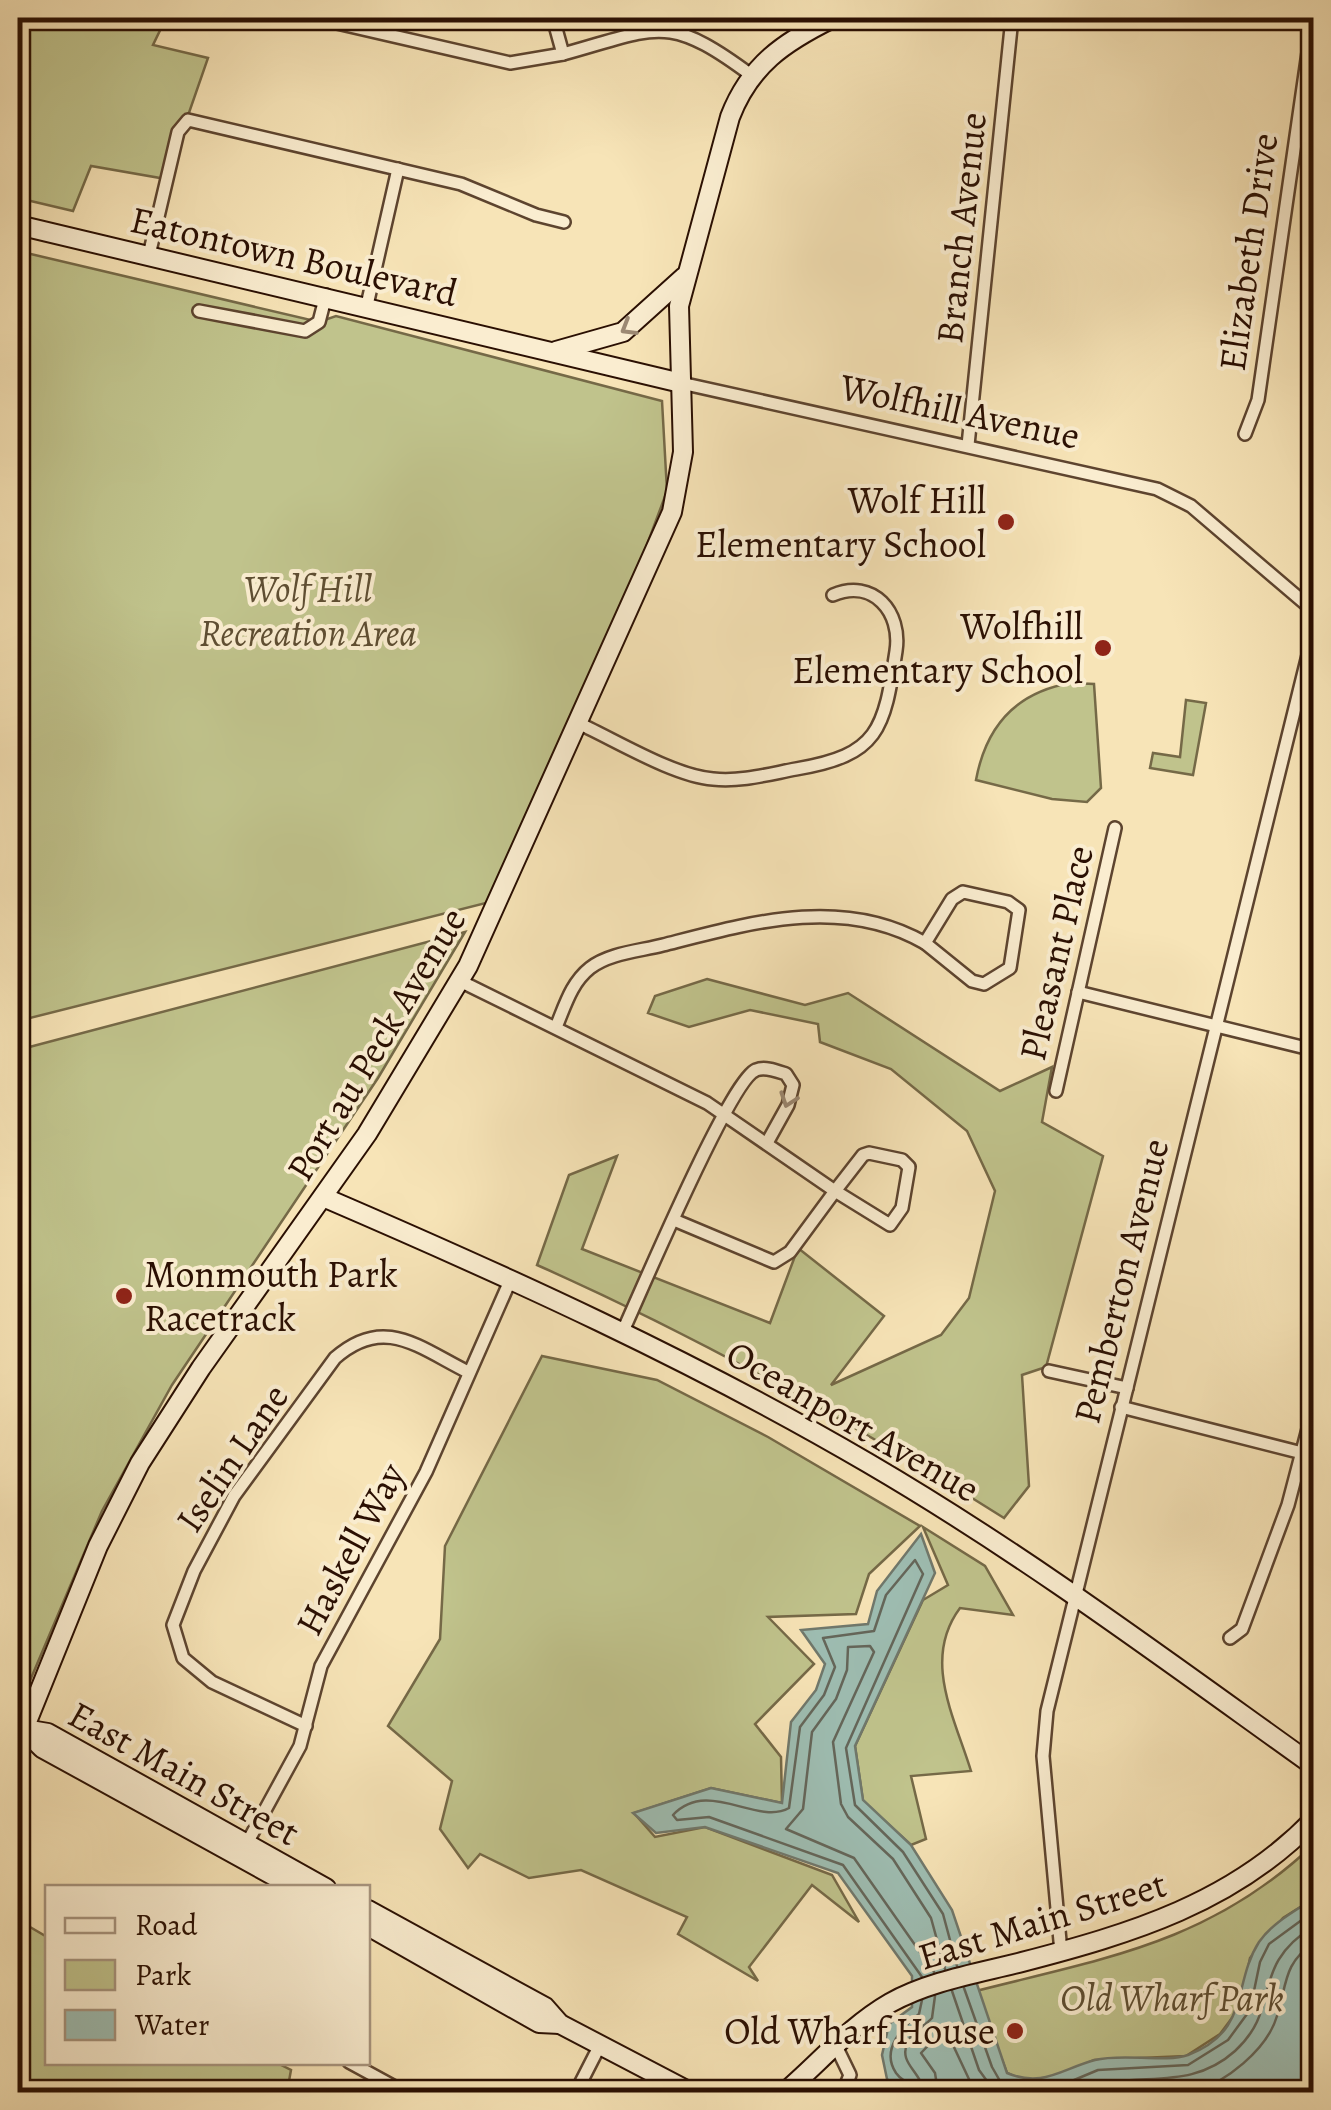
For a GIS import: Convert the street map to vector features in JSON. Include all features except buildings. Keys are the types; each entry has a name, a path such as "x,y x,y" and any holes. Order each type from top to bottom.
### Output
{"street":[{"path":"316,18 510,63 564,54 664,28 683,32 751,75"},
{"path":"553,18 564,54"},
{"path":"556,351 623,332 684,277 730,117 751,75 782,45 833,18"},
{"name":"Branch Avenue","path":"968,445 1012,18"},
{"name":"Elizabeth Drive","path":"1245,434 1258,400 1312,18"},
{"path":"150,255 178,132 188,120 484,190 536,216 564,222"},
{"path":"367,305 398,169"},
{"name":"Eatontown Boulevard","path":"18,224 556,351"},
{"name":"Port au Peck Avenue","path":"19,1732 98,1546 140,1463 201,1368 394,1094 460,981 580,724 672,512 683,452 678,337 684,277"},
{"path":"199,312 305,331 319,322 326,296"},
{"name":"Wolfhill Avenue","path":"556,351 681,383 1126,479 1179,499 1314,611"},
{"path":"580,724 711,779 746,778 852,756 870,740 882,718 897,631 892,612 874,594 855,589 833,594"},
{"name":"Pemberton Avenue","path":"1060,1952 1043,1738 1314,630"},
{"name":"Pleasant Place","path":"1056,1091 1115,828"},
{"path":"556,1027 574,986 604,960 774,918 816,916 860,922 925,944 972,980 984,984 1010,968 1018,910 1008,902 957,894 925,944"},
{"path":"460,981 726,1115 835,1191 890,1225 902,1208 909,1168 893,1158 862,1155 835,1191 798,1242 783,1258 767,1261 674,1220"},
{"path":"1078,992 1314,1050"},
{"path":"624,1331 726,1115 754,1070 790,1076 791,1098 768,1141"},
{"name":"Oceanport Avenue","path":"323,1197 624,1331 866,1461 1076,1594 1314,1766"},
{"name":"Haskell Way","path":"246,1844 300,1746 321,1666 426,1472 510,1281"},
{"name":"Iselin Lane","path":"306,1726 236,1696 184,1658 173,1625 194,1571 234,1496 335,1358 356,1340 382,1334 468,1372"},
{"path":"1049,1371 1127,1388"},
{"path":"1230,1638 1242,1628 1308,1455 1314,1406"},
{"path":"1121,1407 1308,1455"},
{"name":"East Main Street","path":"19,1732 48,1733 321,1885"},
{"name":"East Main Street","path":"19,1732 291,1885"},
{"name":"East Main Street","path":"785,2092 835,2044 888,2004 1154,1924 1210,1898 1259,1867 1314,1819"},
{"path":"370,1911 545,2007 560,2024 690,2092"},
{"path":"370,1927 539,2023 560,2024"},
{"path":"835,2044 850,2075 843,2092"},
{"path":"576,2092 600,2045"},
{"path":"355,2065 404,2092"}],"green space":[{"path":"18,18 166,18 153,45 208,58 166,179 91,166 73,211 18,198"},
{"name":"Wolf Hill Recreation Area","path":"18,251 319,322 336,316 662,401 667,491 604,660 490,902 18,1021"},
{"path":"1071,683 1094,684 1101,788 1087,802 1052,799 976,780 987,743 1007,715 1035,694"},
{"path":"1186,700 1206,703 1193,775 1150,768 1153,753 1180,757"},
{"name":"Monmouth Park Racetrack","path":"465,932 378,1078 172,1385 102,1511 18,1709 18,1050"},
{"path":"707,979 805,1005 848,993 1000,1091 1052,1067 1042,1122 1103,1156 1046,1367 1022,1375 1029,1486 1004,1518 775,1383 537,1265 569,1175 617,1156 582,1249 770,1323 798,1248 884,1316 831,1385 941,1335 969,1298 995,1191 967,1131 891,1069 820,1042 818,1024 750,1010 689,1027 648,1013 655,996"},
{"path":"542,1356 657,1380 768,1437 920,1526 869,1574 856,1614 768,1617 814,1664 755,1724 781,1757 782,1803 711,1788 634,1813 655,1837 705,1827 832,1875 859,1922 812,1885 749,1967 758,1981 678,1934 687,1917 581,1870 529,1878 480,1854 468,1868 440,1829 452,1781 388,1726 440,1639 445,1546"},
{"path":"923,1527 985,1566 1013,1615 960,1608 949,1627 943,1647 945,1688 971,1771 911,1776 926,1839 911,1845 863,1801 855,1746 923,1600 948,1585"},
{"name":"Old Wharf Park","path":"1313,1845 1313,1899 1283,1918 1250,1958 1241,2006 1220,2034 1186,2056 1094,2060 1052,2079 1023,2080 1007,2073 976,1991 1113,1956 1196,1925 1275,1878"},
{"path":"18,1920 45,1936 45,2065 281,2065 291,2070 287,2092 18,2092"}],"water":[{"path":"921,1534 935,1573 855,1746 863,1800 911,1845 952,1910 1007,2073 1042,2078 1095,2060 1178,2057 1208,2045 1231,2020 1251,1958 1264,1935 1313,1899 1313,2069 1295,2092 905,2092 887,2079 882,2055 889,2024 912,2007 912,1976 838,1873 705,1827 656,1833 633,1813 711,1788 782,1803 791,1722 816,1690 825,1664 801,1630 868,1624 877,1591"}],"place":[{"name":"Wolf Hill Elementary School","path":"1006,522"},
{"name":"Wolfhill Elementary School","path":"1103,648"},
{"name":"Monmouth Park Racetrack","path":"124,1296"},
{"name":"Old Wharf House","path":"1015,2031"}]}
